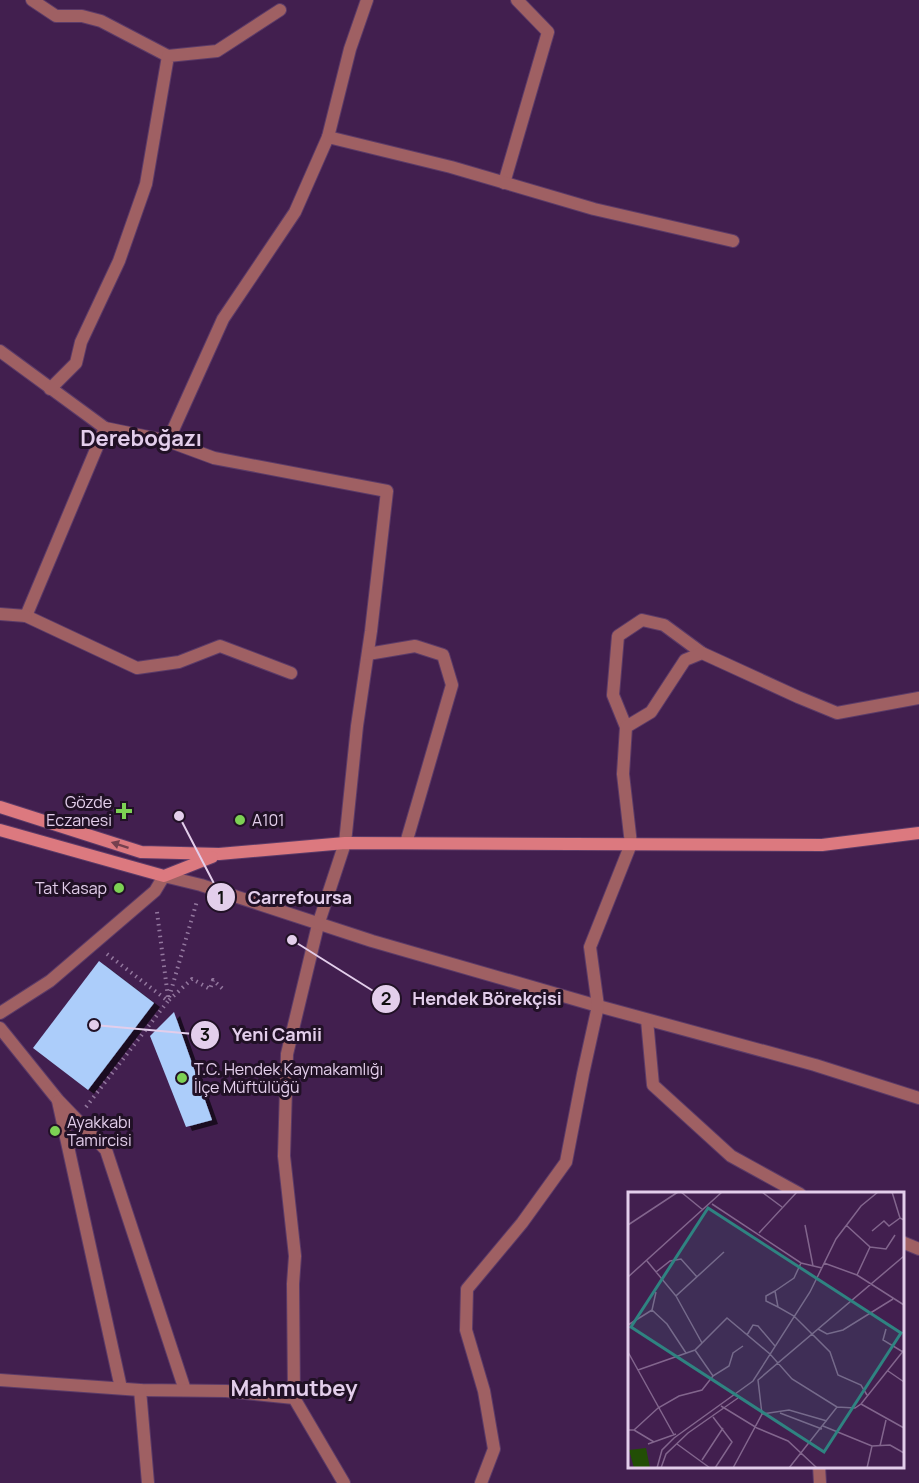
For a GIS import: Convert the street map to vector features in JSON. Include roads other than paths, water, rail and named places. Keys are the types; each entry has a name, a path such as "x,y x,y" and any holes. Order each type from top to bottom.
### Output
{"main road":[{"path":"0,807 141,852 219,855 345,843 822,845 919,832"},
{"path":"0,830 164,876 219,855"},
{"path":"141,852 164,876"}],"street":[{"path":"32,0 56,16 82,16 101,21 168,56 217,51 280,10"},
{"path":"168,441 223,319 295,212 328,137 350,49 367,0"},
{"path":"504,183 548,32 517,0"},
{"path":"50,388 76,363 81,342 119,261 135,217 146,184 168,56"},
{"path":"328,137 451,167 594,209 733,242"},
{"path":"0,351 105,428 168,441 214,458 387,491 357,726 345,843 318,925 288,1054 284,1156 295,1256 292,1284 294,1398 344,1483"},
{"path":"26,616 105,428"},
{"path":"0,614 26,616 137,668 180,662 220,646 291,674"},
{"path":"481,1483 494,1449 484,1391 466,1330 467,1289 522,1223 566,1162 598,1006 590,947 631,844 623,774 626,728 613,695 618,636 642,620 664,624 702,653 798,698 837,713 919,699"},
{"path":"368,654 416,646 443,655 452,685 405,843"},
{"path":"626,728 651,712 685,660 702,653"},
{"path":"0,1013 50,981 155,891 164,876 201,885 318,925 647,1020 815,1065 919,1098"},
{"path":"647,1020 653,1085 731,1156 796,1192"},
{"path":"0,1028 58,1100 106,1150 185,1390"},
{"path":"58,1100 122,1388"},
{"path":"904,1242 919,1249"},
{"path":"0,1380 140,1390 226,1391 294,1398"},
{"path":"140,1390 148,1483"},
{"path":"819,1468 820,1483"}],"place":[{"name":"Gözde Eczanesi","path":"124,811"},
{"name":"Carrefoursa","path":"179,816"},
{"name":"A101","path":"240,820"},
{"name":"Tat Kasap","path":"119,888"},
{"name":"Hendek Börekçisi","path":"292,940"},
{"name":"Yeni Camii","path":"94,1025"},
{"name":"T.C. Hendek Kaymakamlığı İlçe Müftülüğü","path":"182,1078"},
{"name":"Ayakkabı Tamircisi","path":"55,1131"}],"district":[{"name":"Dereboğazı","path":"141,438"},
{"name":"Mahmutbey","path":"294,1388"}]}
